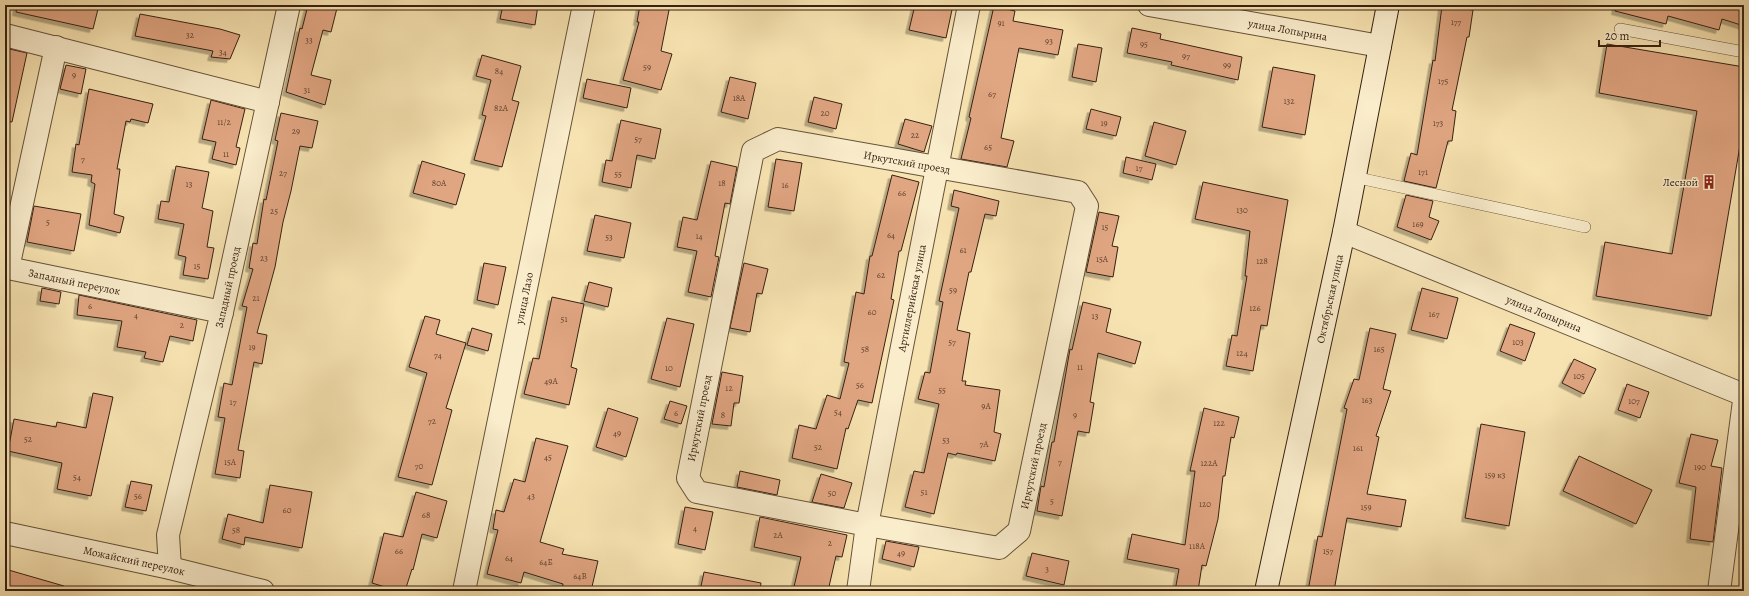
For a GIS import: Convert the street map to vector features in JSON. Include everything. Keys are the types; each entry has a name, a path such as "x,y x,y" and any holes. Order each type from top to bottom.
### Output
{"street":[{"name":"Западный проезд","path":"170,568 168,535 222,312 289,5"},
{"name":"улица Лазо","path":"464,591 584,5"},
{"name":"Артиллерийская улица","path":"858,591 867,525 969,5"},
{"name":"улица Лопырина","path":"1149,5 1380,46"},
{"name":"Октябрьская улица","path":"1266,591 1344,232 1388,5"},
{"path":"5,35 268,102"},
{"name":"Западный переулок","path":"56,47 8,268 222,312"},
{"name":"Иркутский проезд","path":"778,140 1078,192 1087,206 1019,531 999,548 867,525 697,492 688,478 753,151 778,140"},
{"name":"улица Лопырина","path":"1344,232 1744,395"},
{"path":"1719,591 1744,400"},
{"name":"Можайский переулок","path":"5,532 170,568 263,591"}],"lane":[{"path":"1620,29 1744,52"},
{"path":"1354,177 1585,227"}],"building":[{"path":"17,5 99,5 93,29 16,12"},
{"path":"308,5 326,5 337,8 331,32 323,30 311,75 331,80 325,105 286,92 300,28 302,29"},
{"path":"503,5 538,5 535,25 500,19"},
{"path":"640,5 670,5 661,51 672,54 661,90 623,80 639,22 637,22"},
{"path":"915,5 953,5 946,38 909,30"},
{"path":"1616,5 1744,5 1744,26 1722,19 1719,30 1668,16 1666,24 1615,11"},
{"path":"994,6 1015,11 1013,21 1063,30 1058,55 1019,48 1001,138 1014,141 1007,167 961,159"},
{"path":"1442,6 1473,10 1469,37 1467,37 1452,110 1456,111 1452,141 1448,141 1436,188 1404,181 1411,153 1417,155 1433,60 1435,61"},
{"path":"140,14 220,29 240,35 230,59 211,57 213,51 135,36"},
{"path":"1132,28 1161,34 1160,39 1242,57 1238,80 1171,65 1172,62 1127,53"},
{"path":"1078,44 1102,48 1096,82 1072,77"},
{"name":"Лесной","path":"1607,44 1744,67 1744,122 1711,316 1596,296 1605,242 1672,254 1697,111 1599,93"},
{"path":"5,48 27,53 12,122 5,121"},
{"path":"482,55 521,66 512,100 519,102 502,167 474,160 486,116 482,115 491,80 476,76"},
{"path":"66,65 86,69 81,94 60,89"},
{"path":"1273,67 1315,75 1305,135 1262,127"},
{"path":"730,77 756,83 748,119 721,112"},
{"path":"587,79 631,88 627,108 583,98"},
{"path":"89,89 153,104 148,123 131,119 130,122 126,121 117,169 120,169 114,214 124,217 120,233 89,225 95,184 91,182 92,175 72,172 76,144 79,145"},
{"path":"814,97 842,104 836,129 808,122"},
{"path":"211,100 245,109 236,147 240,148 236,165 212,159 216,142 202,139"},
{"path":"1091,109 1121,117 1116,136 1086,129"},
{"path":"281,113 318,121 312,148 300,146 283,222 275,267 257,333 267,335 262,364 254,362 238,450 244,451 240,478 215,474 225,418 218,417 224,383 232,385 247,307 242,306 253,269 249,268 253,243 257,244 264,199 266,200 278,141 275,140"},
{"path":"905,119 932,126 924,152 898,144"},
{"path":"621,120 661,129 655,159 637,155 631,188 602,182 606,160 612,161"},
{"path":"1154,122 1186,131 1176,165 1145,156"},
{"path":"1126,157 1156,164 1152,180 1123,173"},
{"path":"776,159 802,163 794,211 768,207"},
{"path":"422,161 465,174 456,205 413,193"},
{"path":"711,161 737,167 730,204 725,203 715,256 719,257 711,297 688,292 697,251 677,247 683,217 697,220"},
{"path":"176,166 209,172 202,208 213,211 207,247 214,248 208,279 183,275 186,257 178,255 184,224 158,219 161,201 169,202"},
{"path":"892,175 919,182 901,251 899,251 891,299 894,300 872,403 858,400 848,429 846,428 837,469 792,458 799,425 816,429 827,395 840,399 849,363 844,362 856,292 864,294 870,256 872,256"},
{"path":"1203,182 1288,200 1267,326 1261,325 1253,371 1226,366 1232,335 1237,336 1247,276 1245,276 1250,231 1195,219"},
{"path":"954,190 999,201 996,216 985,214 971,272 969,272 957,330 970,333 962,381 966,381 965,385 1000,390 994,432 1001,434 995,461 957,453 956,455 948,453 934,514 905,507 914,471 924,473 939,404 918,399 925,372 930,373 943,302 939,301 959,208 951,206"},
{"path":"1406,195 1433,201 1429,217 1439,221 1431,240 1397,227"},
{"path":"34,206 81,214 74,251 27,242"},
{"path":"1099,212 1119,216 1112,246 1118,247 1113,277 1086,272"},
{"path":"595,215 631,223 624,258 587,251"},
{"path":"484,263 506,267 498,305 477,300"},
{"path":"744,263 768,269 762,294 757,293 750,332 730,328"},
{"path":"589,282 612,288 608,307 584,301"},
{"path":"42,288 61,292 59,304 40,301"},
{"path":"1422,288 1458,298 1447,339 1411,330"},
{"path":"79,295 197,320 193,341 170,336 163,362 144,358 146,352 117,347 122,321 77,315"},
{"path":"552,297 584,304 571,367 577,369 569,405 524,394 533,358 539,359"},
{"path":"1083,302 1111,309 1106,332 1141,342 1135,364 1098,353 1090,402 1094,403 1089,433 1078,431 1062,516 1037,511 1041,486 1044,487 1052,442 1054,442 1070,349 1072,350"},
{"path":"425,316 440,320 436,334 466,343 446,408 452,410 432,485 398,477 427,373 409,367"},
{"path":"667,318 694,324 680,387 651,379"},
{"path":"1510,324 1535,333 1525,361 1500,351"},
{"path":"472,328 492,334 488,351 467,345"},
{"path":"1370,328 1396,334 1383,389 1391,391 1376,436 1379,437 1367,494 1406,500 1401,527 1347,518 1334,591 1308,591 1318,536 1322,537 1347,409 1344,408 1354,379 1359,380"},
{"path":"1574,359 1596,369 1584,394 1562,383"},
{"path":"722,372 743,376 739,403 734,403 731,426 712,424"},
{"path":"1627,384 1649,392 1640,418 1618,410"},
{"path":"93,393 113,397 91,496 57,489 62,463 8,451 14,419 56,427 57,422 86,428"},
{"path":"670,401 687,406 681,424 664,419"},
{"path":"608,408 638,418 626,457 596,447"},
{"path":"1204,408 1239,417 1234,438 1231,437 1225,476 1223,476 1218,519 1206,566 1202,565 1198,591 1175,591 1179,569 1127,559 1132,534 1185,545 1195,471 1190,471"},
{"path":"1481,424 1525,432 1509,526 1465,518"},
{"path":"1691,434 1718,440 1711,466 1722,468 1713,542 1690,539 1696,487 1679,483"},
{"path":"536,438 568,446 540,542 564,549 562,554 598,561 591,591 562,591 563,584 524,572 521,583 487,574 498,530 493,529 496,510 504,512 514,479 525,482"},
{"path":"1579,456 1652,490 1636,524 1563,491"},
{"path":"740,471 780,480 777,495 737,487"},
{"path":"821,474 852,483 844,508 812,502"},
{"path":"131,481 152,485 146,511 125,507"},
{"path":"270,485 312,492 302,548 245,537 244,545 222,539 228,514 263,523"},
{"path":"416,492 447,501 437,538 422,534 413,570 412,569 405,591 398,591 372,583 384,533 403,537"},
{"path":"685,507 713,512 705,550 678,544"},
{"path":"760,517 847,535 842,557 836,556 828,591 793,591 801,557 754,547"},
{"path":"886,541 919,547 914,567 882,559"},
{"path":"1032,553 1069,561 1064,585 1026,576"},
{"path":"5,569 64,586 63,591 5,591"},
{"path":"704,572 761,583 760,591 700,591"}],"place":[{"name":"Лесной","path":"1709,182"}]}
